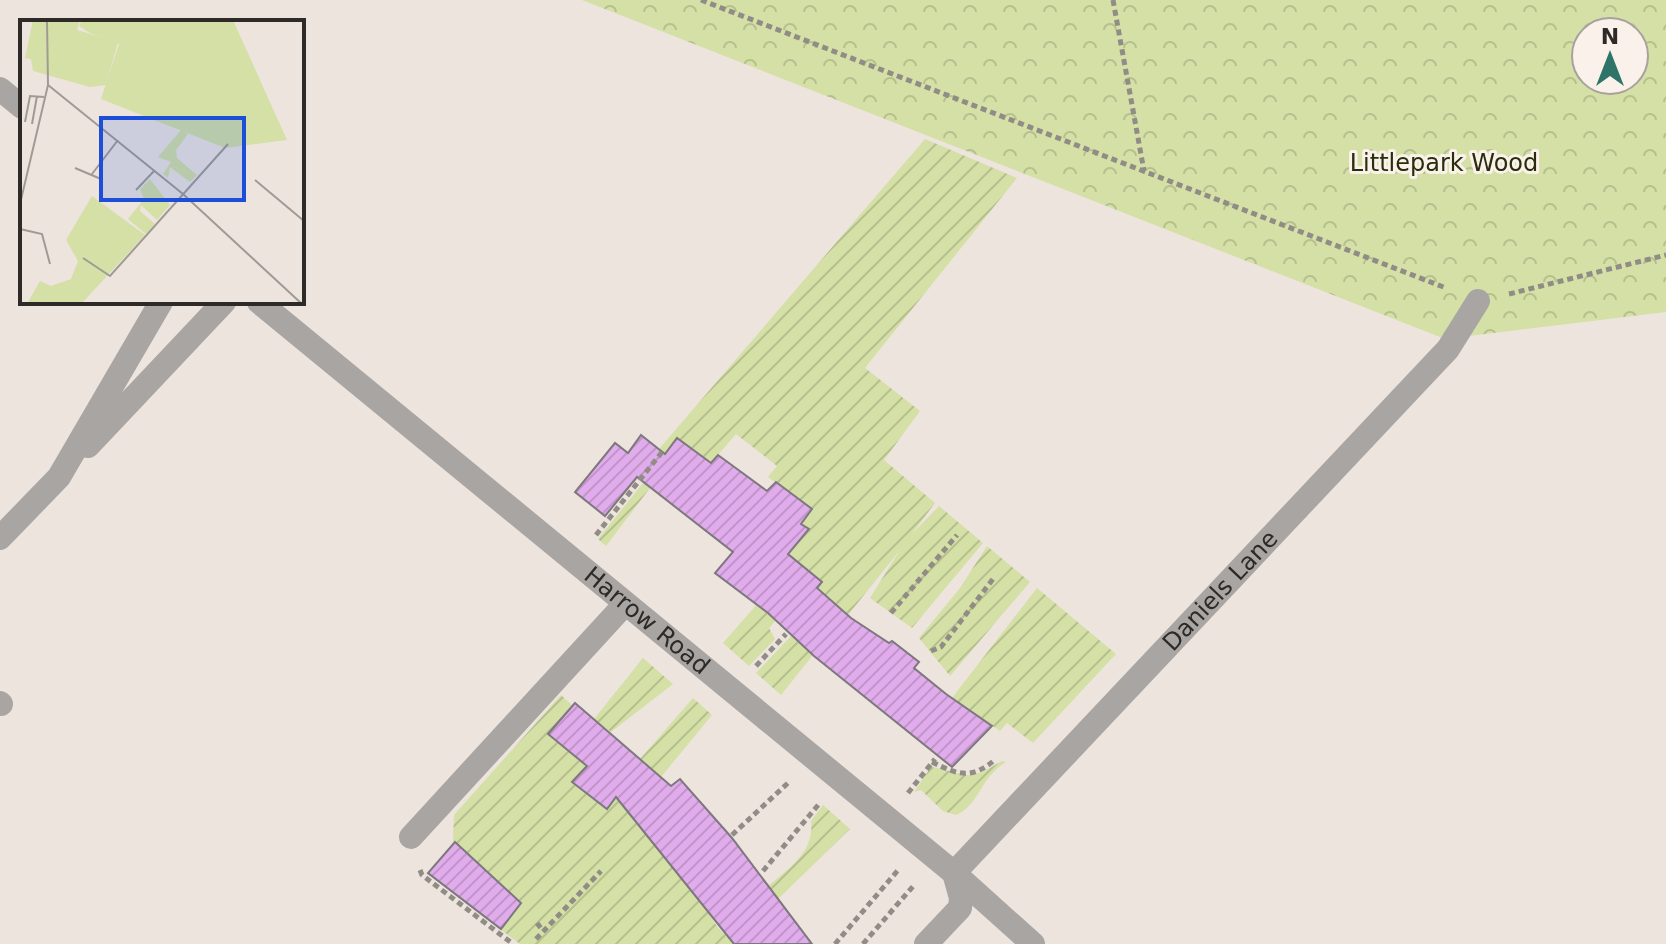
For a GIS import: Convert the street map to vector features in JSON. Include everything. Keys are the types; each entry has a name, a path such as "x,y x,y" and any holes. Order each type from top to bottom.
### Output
{"street":[{"path":"0,89 20,105"},
{"name":"Daniels Lane","path":"954,873 1448,349 1478,301"},
{"path":"59,477 160,304"},
{"path":"0,538 222,304"},
{"name":"Harrow Road","path":"261,304 954,873 1033,944"},
{"path":"411,837 625,604"},
{"path":"926,944 960,908 961,898 954,873"}],"path":[{"path":"701,0 1478,301 1666,255"},
{"path":"1113,0 1145,172"},
{"path":"591,542 662,452"},
{"path":"891,613 957,535"},
{"path":"931,651 941,647 993,579"},
{"path":"750,672 786,634"},
{"path":"903,799 933,760 946,769 965,773 980,772 996,759"},
{"path":"732,835 796,776"},
{"path":"763,871 823,799"},
{"path":"411,837 422,875 513,944"},
{"path":"835,944 903,864"},
{"path":"536,939 601,871"},
{"path":"863,944 921,878"},
{"path":"537,923 543,931"}],"green space":[{"name":"Littlepark Wood","path":"582,0 1666,0 1666,312 1445,339"},
{"path":"925,139 1017,178 865,368 920,411 884,460 935,503 911,535 939,506 983,543 912,628 870,598 900,550 848,615 815,590 822,581 803,566 797,596 769,628 775,639 749,666 723,643 779,579 772,574 808,530 801,524 812,509 768,477 777,466 736,434 711,463 678,438 665,454 659,449"},
{"path":"644,482 650,488 606,546 598,539"},
{"path":"987,546 1030,582 950,676 919,638 960,588"},
{"path":"1037,588 1116,654 1033,743 1007,723 1000,731 952,698"},
{"path":"792,635 813,655 781,695 756,673"},
{"path":"643,658 673,684 611,732 594,719"},
{"path":"561,695 573,706 549,734 587,767 578,787 607,808 619,793 666,860 685,845 697,887 710,915 728,937 739,944 520,944 462,900 487,872 453,841 454,815"},
{"path":"693,698 712,715 661,777 640,759"},
{"path":"1006,762 990,776 970,805 956,815 943,811 921,790 914,792 931,767 973,775"},
{"path":"823,805 850,829 777,900 767,887 804,851 809,842 811,821"}],"building":[{"path":"641,435 665,454 677,438 711,463 718,455 767,491 776,482 812,509 801,524 809,529 788,554 822,582 817,588 851,618 889,643 892,641 919,662 914,668 992,726 952,767 814,656 768,613 715,573 733,552 637,477 605,516 575,492 615,443 628,453"},
{"path":"575,703 671,786 680,779 732,838 812,944 734,944 616,797 607,809 572,782 587,766 548,734"},
{"path":"455,842 521,903 501,929 428,873"}]}
